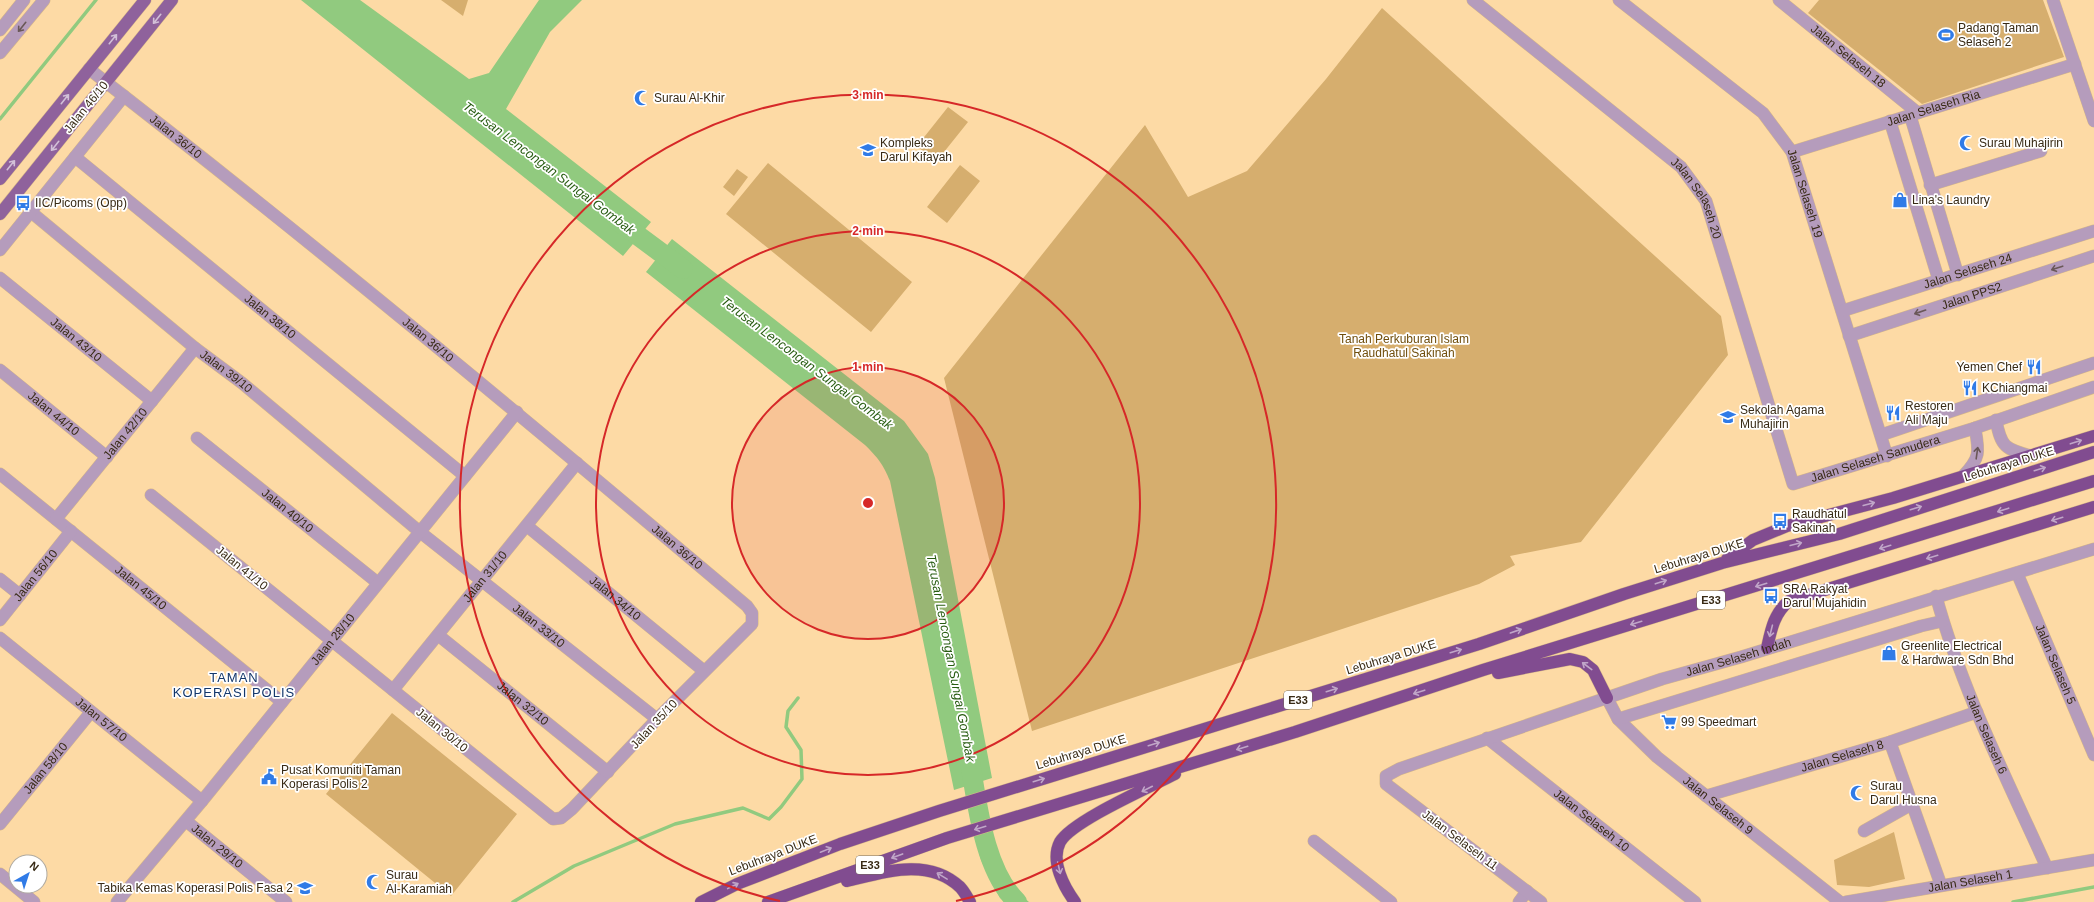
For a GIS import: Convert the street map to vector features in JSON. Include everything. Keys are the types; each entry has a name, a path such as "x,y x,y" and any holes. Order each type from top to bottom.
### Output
{"highway":[{"path":"1722,563 1752,540 1787,526 1893,498 2094,436"},
{"name":"Lebuhraya DUKE","path":"701,902 737,884 840,844 939,811 1479,644 1624,594 1722,563 1839,534 2094,452"},
{"name":"E33","path":"768,902 794,892 803,891 947,838 2094,481"},
{"path":"1768,648 1771,629 1776,615 1781,607 1789,601 2094,507"},
{"path":"1449,682 1570,659 1582,662 1593,670 1607,698"},
{"path":"1075,902 1064,885 1058,868 1057,856 1060,841 1080,823 1207,758"},
{"path":"803,891 902,868 935,872 960,887 970,902"}],"main road":[{"name":"Jalan 46/10","path":"0,179 145,0"},
{"name":"Jalan 46/10","path":"0,214 172,0"}],"street":[{"path":"0,30 24,0"},
{"path":"0,54 44,0"},
{"name":"Jalan Selaseh 20","path":"1473,0 1681,167 1706,201 1794,484"},
{"name":"Jalan Selaseh 19","path":"1619,0 1763,113 1792,152 1887,456"},
{"name":"Jalan Selaseh 18","path":"1779,0 1914,114"},
{"path":"2053,0 2094,121"},
{"name":"Jalan Selaseh Ria","path":"1792,152 2075,64"},
{"name":"Jalan 36/10","path":"89,69 517,412 747,606 752,613 752,624"},
{"name":"Jalan 46/10","path":"0,250 124,96"},
{"path":"1914,114 1930,185 1958,275"},
{"path":"1890,121 1939,281"},
{"path":"1930,185 2041,151"},
{"name":"Jalan 38/10","path":"75,157 465,476"},
{"name":"Jalan 39/10","path":"31,212 195,348 242,383 420,532"},
{"name":"Jalan Selaseh 24","path":"1842,311 2094,231"},
{"name":"Jalan PPS2","path":"1849,336 2094,256"},
{"name":"Jalan 43/10","path":"0,278 152,401"},
{"name":"Jalan 42/10","path":"56,520 195,348"},
{"path":"1881,435 2094,363"},
{"name":"Jalan 44/10","path":"0,370 107,457"},
{"name":"Jalan Selaseh Samudera","path":"1794,484 1974,428 2094,387"},
{"name":"Jalan 28/10","path":"117,902 186,821 517,412"},
{"path":"1996,420 2000,440 2006,447 2031,456"},
{"path":"1964,475 1975,463 1979,454 1974,428"},
{"name":"Jalan 40/10","path":"197,438 378,583"},
{"name":"Jalan 31/10","path":"393,690 577,463"},
{"name":"Jalan 45/10","path":"0,474 282,702"},
{"name":"Jalan 41/10","path":"151,495 332,640"},
{"name":"Jalan 34/10","path":"527,526 704,671"},
{"name":"Jalan 56/10","path":"0,620 71,531"},
{"name":"Jalan 33/10","path":"420,532 483,580 657,719"},
{"name":"Jalan Selaseh Indah","path":"1386,776 1399,769 1487,738 1662,679 2094,549"},
{"name":"Jalan Selaseh 5","path":"2017,573 2094,755"},
{"path":"0,579 20,595"},
{"name":"Jalan Selaseh 6","path":"1936,596 1943,621 1977,712 2047,868"},
{"name":"Jalan Selaseh Indah","path":"1618,719 1921,626 1943,621"},
{"name":"Jalan 35/10","path":"553,819 561,818 572,809 657,719 752,624"},
{"name":"Jalan 32/10","path":"438,635 608,772"},
{"name":"Jalan 57/10","path":"0,638 202,801"},
{"name":"Jalan 30/10","path":"332,640 553,819"},
{"name":"Jalan Selaseh 9","path":"1607,698 1618,719 1657,757 1840,902"},
{"name":"Jalan 58/10","path":"0,824 91,712"},
{"name":"Jalan Selaseh 8","path":"1706,796 1890,742 1977,712"},
{"name":"Jalan Selaseh 10","path":"1487,738 1695,902"},
{"path":"1890,742 1941,885"},
{"name":"Jalan Selaseh 11","path":"1386,776 1386,784 1541,902"},
{"path":"1864,831 1912,804"},
{"name":"Jalan 29/10","path":"186,821 286,902"},
{"path":"1314,841 1391,902"},
{"name":"Jalan Selaseh 1","path":"1846,902 2094,860"},
{"path":"0,874 34,902"},
{"path":"1519,902 1527,891"}],"green space":[{"path":"441,0 468,0 463,16"},
{"name":"Padang Taman Selaseh 2","path":"1819,0 2043,0 2064,57 1922,104 1808,13"},
{"name":"Tanah Perkuburan Islam Raudhatul Sakinah","path":"1382,8 1721,316 1728,355 1581,542 1510,556 1515,565 1479,584 1032,731 944,378 1145,125 1188,197 1247,171 1326,79"},
{"path":"948,107 968,122 936,162 917,146"},
{"path":"768,163 912,282 871,332 726,214"},
{"path":"960,165 980,181 947,223 927,207"},
{"path":"737,169 748,177 734,196 723,187"},
{"path":"392,713 517,814 451,896 326,794"},
{"path":"1894,832 1905,879 1869,887 1837,885 1834,860"}],"water":[{"path":"301,0 360,0 469,79 489,73 539,0 582,0 550,32 506,109 651,222 623,256"},
{"path":"672,239 904,421 928,454 935,478 992,778 954,790 890,481 885,470 877,458 865,445 646,272"},
{"path":"992,841 1010,886 1029,902 1005,902 1000,898 981,860 977,845"}],"waterway":[{"path":"0,119 96,0"},
{"name":"Terusan Lencongan Sungai Gombak","path":"617,220 683,269"},
{"path":"513,902 574,866 675,824 743,808 769,819 781,807 802,779 801,750 786,727 788,711 798,698"},
{"name":"Terusan Lencongan Sungai Gombak","path":"969,756 983,834 989,853 996,872 1017,902"},
{"path":"2013,902 2094,887"}],"place":[{"name":"Padang Taman Selaseh 2","path":"1946,35"},
{"name":"Surau Al-Khir","path":"642,98"},
{"name":"Surau Muhajirin","path":"1967,143"},
{"name":"Kompleks Darul Kifayah","path":"868,150"},
{"name":"Lina's Laundry","path":"1900,200"},
{"name":"IIC/Picoms (Opp)","path":"23,203"},
{"name":"Yemen Chef","path":"2034,367"},
{"name":"KChiangmai","path":"1970,388"},
{"name":"Restoren Ali Maju","path":"1893,413"},
{"name":"Sekolah Agama Muhajirin","path":"1728,417"},
{"name":"Raudhatul Sakinah","path":"1780,521"},
{"name":"SRA Rakyat Darul Mujahidin","path":"1771,596"},
{"name":"Greenlite Electrical & Hardware Sdn Bhd","path":"1889,653"},
{"name":"99 Speedmart","path":"1669,722"},
{"name":"Pusat Komuniti Taman Koperasi Polis 2","path":"269,777"},
{"name":"Surau Darul Husna","path":"1858,793"},
{"name":"Surau Al-Karamiah","path":"374,882"},
{"name":"Tabika Kemas Koperasi Polis Fasa 2","path":"305,888"}],"district":[{"name":"TAMAN KOPERASI POLIS","path":"234,684"}]}
